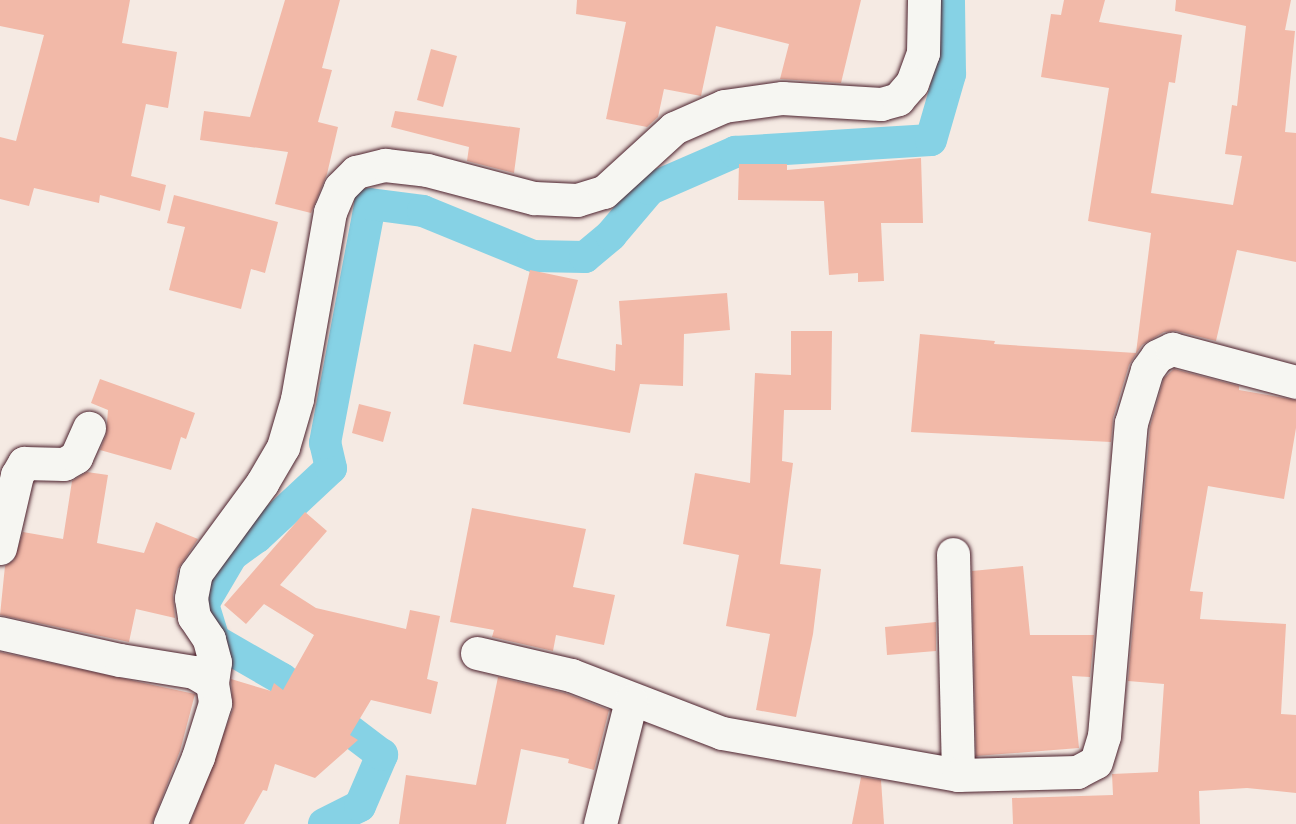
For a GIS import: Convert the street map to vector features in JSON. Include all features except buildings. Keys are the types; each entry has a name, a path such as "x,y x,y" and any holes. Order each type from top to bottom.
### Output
{"street":[{"path":"170,824 198,757 215,703 212,683 215,662 209,639 194,617 191,598 196,573 262,483 283,447 297,399 330,212 340,188 356,172 385,165 428,170 534,198 577,200 604,192 674,128 724,105 782,98 881,104 898,99 912,83 923,53 924,0"},
{"path":"477,653 571,675 631,700 722,733 958,775 1077,772 1096,762 1112,679 1131,423 1147,370 1157,356 1172,349 1296,382"},
{"path":"0,548 17,475 24,463 64,464 76,457 89,428"},
{"path":"953,554 958,775"},
{"path":"0,633 120,660 194,672 212,683"},
{"path":"600,824 631,700"}],"waterway":[{"path":"324,824 360,806 382,755 282,679 214,640 203,604 232,555 257,537 331,468 325,443 370,204 423,211 533,256 585,257 611,235 650,189 735,152 931,140 950,74 949,0"}]}
